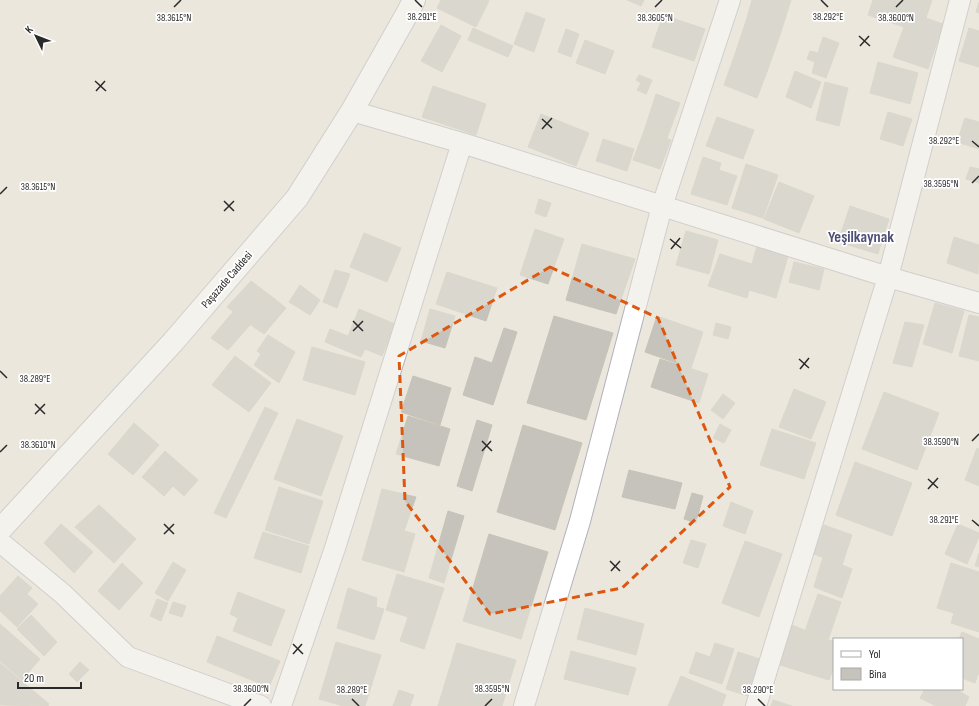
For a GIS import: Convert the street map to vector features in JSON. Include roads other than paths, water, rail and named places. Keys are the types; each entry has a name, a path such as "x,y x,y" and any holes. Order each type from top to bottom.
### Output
{"street":[{"name":"Paşazade Caddesi","path":"0,530 173,342 297,198 352,111 414,0"},
{"path":"524,706 580,520 662,206 730,0"},
{"path":"756,706 888,277 960,0"},
{"path":"352,111 462,143 888,277 979,303"},
{"path":"281,706 335,548 462,143"},
{"path":"0,542 63,594 128,657 261,706"}],"district":[{"name":"Yeşilkaynak","path":"861,237"}]}
